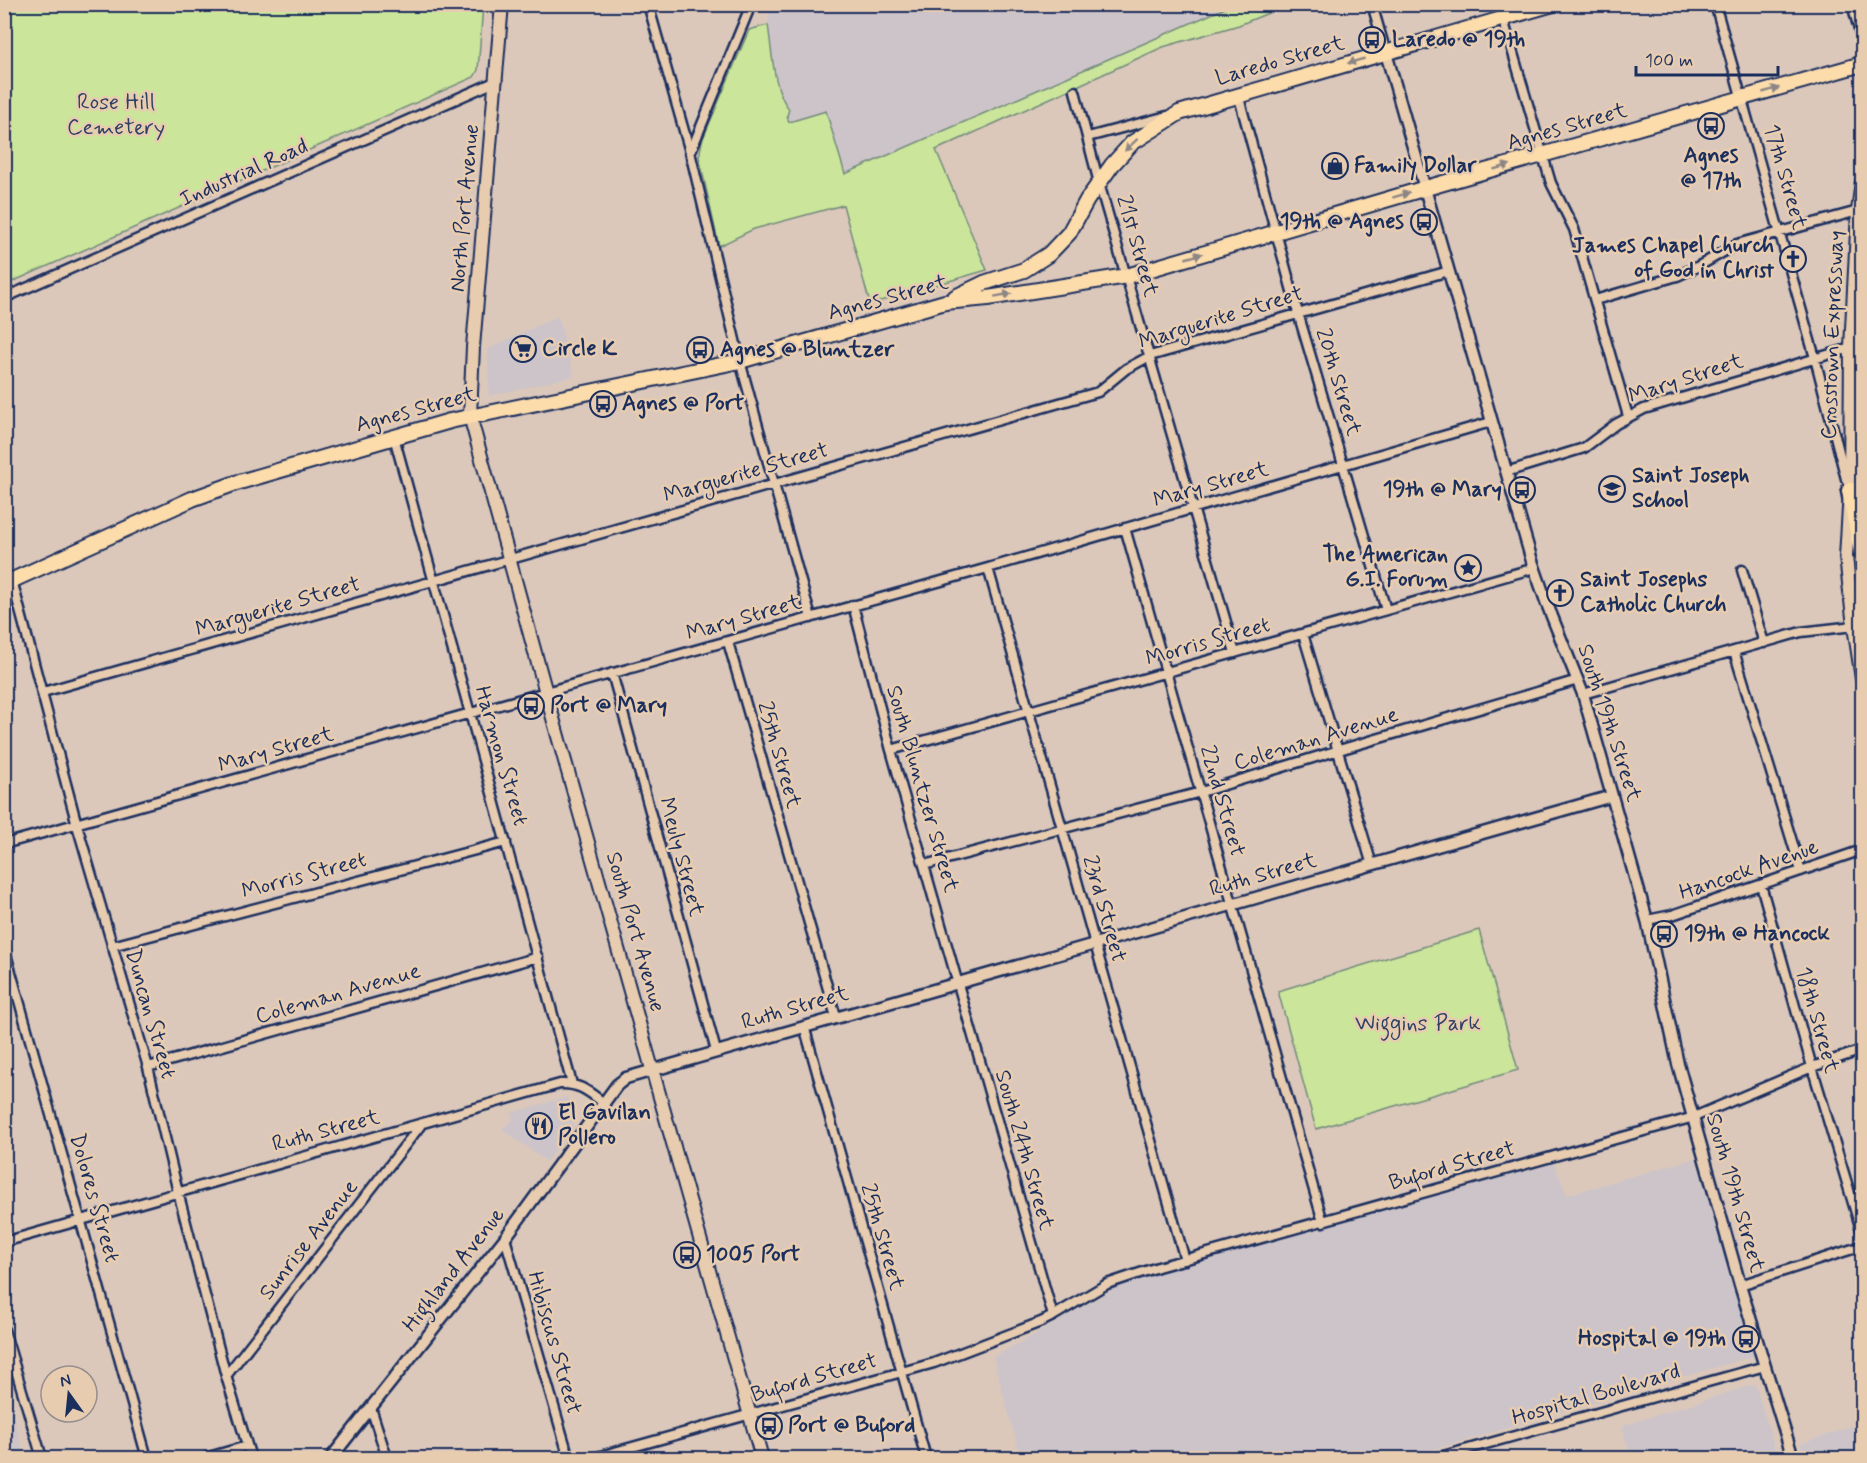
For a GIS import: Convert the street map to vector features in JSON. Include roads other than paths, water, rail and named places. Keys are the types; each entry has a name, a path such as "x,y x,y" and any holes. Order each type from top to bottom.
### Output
{"highway":[{"path":"1850,490 1863,551"}],"main road":[{"name":"North Port Avenue","path":"470,416 473,347 502,4"},
{"name":"Laredo Street","path":"1179,113 1553,4"},
{"name":"Agnes Street","path":"8,582 192,499 236,483 394,437 470,416 740,361 945,302 988,298 1127,276 1426,188 1863,64"},
{"path":"945,302 984,283 1024,270 1049,254 1069,233 1087,200 1132,143 1179,113"},
{"name":"Crosstown Expressway","path":"1850,490 1851,348 1858,211 1863,181"},
{"name":"South Port Avenue","path":"470,416 651,1070 762,1458"},
{"name":"17th Street","path":"1850,490 1846,557 1863,679"}],"street":[{"path":"648,4 690,152 740,361 811,618"},
{"name":"South 19th Street","path":"1372,4 1535,568 1583,694 1647,920 1678,1064 1740,1285 1793,1458"},
{"name":"17th Street","path":"1715,4 1850,490"},
{"path":"1852,4 1863,41"},
{"path":"690,152 747,8"},
{"path":"1503,19 1555,194 1574,229 1628,416"},
{"name":"Industrial Road","path":"4,298 497,81"},
{"name":"21st Street","path":"1076,91 1099,183 1235,653"},
{"name":"20th Street","path":"1238,94 1298,313 1386,610"},
{"name":"Laredo Street","path":"1088,137 1179,113"},
{"path":"1595,300 1677,276 1737,244 1858,211"},
{"name":"Marguerite Street","path":"43,692 1098,392 1126,369 1150,356 1449,271"},
{"name":"Mary Street","path":"1506,472 1584,448 1628,416 1644,409 1851,348"},
{"name":"Mary Street","path":"4,844 728,642 1491,422"},
{"name":"Harmon Street","path":"394,437 573,1084"},
{"name":"22nd Street","path":"1125,528 1323,1222"},
{"name":"23rd Street","path":"988,568 1185,1260"},
{"name":"Morris Street","path":"891,750 1535,568"},
{"path":"1742,570 1764,643"},
{"name":"Duncan Street","path":"8,582 43,692 77,825 148,1067 226,1376 251,1458"},
{"name":"South Bluntzer Street","path":"853,606 957,983"},
{"path":"1583,694 1802,632 1854,626"},
{"path":"1303,633 1372,865"},
{"name":"25th Street","path":"728,642 836,1017"},
{"path":"1734,651 1801,871"},
{"name":"Meuly Street","path":"612,673 716,1051"},
{"name":"Coleman Avenue","path":"924,866 1201,792 1578,680"},
{"name":"Ruth Street","path":"605,1104 617,1085 626,1078 651,1070 1612,796"},
{"name":"Morris Street","path":"112,946 506,842"},
{"name":"Hancock Avenue","path":"1647,920 1672,915 1863,850"},
{"name":"18th Street","path":"1761,885 1812,1067 1863,1233"},
{"name":"Dolores Street","path":"4,947 147,1458"},
{"name":"Coleman Avenue","path":"148,1067 538,957"},
{"name":"South 24th Street","path":"957,983 1053,1316"},
{"name":"25th Street","path":"804,1026 926,1458"},
{"name":"Buford Street","path":"593,1458 965,1353 1041,1322 1107,1284 1694,1117 1812,1067 1863,1050"},
{"name":"Ruth Street","path":"4,1242 560,1084 573,1084"},
{"path":"573,1084 605,1104"},
{"name":"Highland Avenue","path":"331,1458 505,1238 605,1104"},
{"name":"Sunrise Avenue","path":"226,1376 420,1125"},
{"name":"Hibiscus Street","path":"505,1238 569,1458"},
{"path":"1740,1285 1863,1246"},
{"path":"4,1330 42,1458"},
{"name":"Hospital Boulevard","path":"1436,1458 1455,1456 1765,1366"},
{"path":"371,1408 387,1458"},
{"path":"205,1458 248,1446"}],"place":[{"name":"Laredo @ 19th","path":"1372,40"},
{"name":"Agnes @ 17th","path":"1711,126"},
{"name":"Family Dollar","path":"1335,166"},
{"name":"19th @ Agnes","path":"1424,222"},
{"name":"James Chapel Church of God in Christ","path":"1793,259"},
{"name":"Circle K","path":"523,349"},
{"name":"Agnes @ Bluntzer","path":"700,350"},
{"name":"Agnes @ Port","path":"603,404"},
{"name":"Saint Joseph School","path":"1612,489"},
{"name":"19th @ Mary","path":"1522,490"},
{"name":"The American G.I. Forum","path":"1468,568"},
{"name":"Saint Josephs Catholic Church","path":"1560,593"},
{"name":"Port @ Mary","path":"531,706"},
{"name":"19th @ Hancock","path":"1664,934"},
{"name":"El Gavilan Pollero","path":"539,1126"},
{"name":"1005 Port","path":"687,1255"},
{"name":"Hospital @ 19th","path":"1746,1339"},
{"name":"Port @ Buford","path":"769,1426"}],"park label":[{"name":"Rose Hill Cemetery","path":"116,116"},
{"name":"Wiggins Park","path":"1418,1024"}]}
